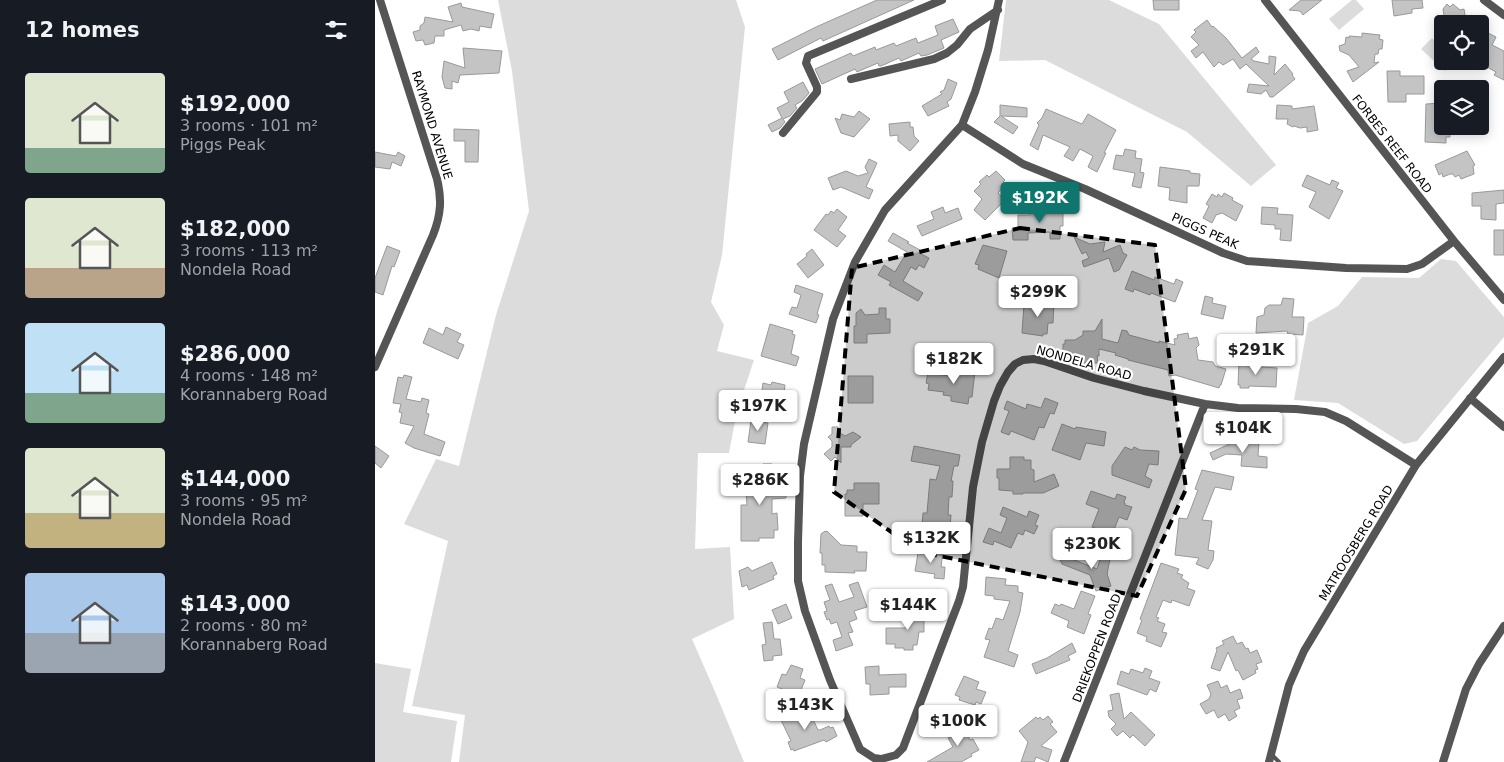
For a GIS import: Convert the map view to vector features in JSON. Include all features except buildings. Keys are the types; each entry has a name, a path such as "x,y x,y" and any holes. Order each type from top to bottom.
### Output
{"street":[{"name":"RAYMOND AVENUE","path":"375,368 436,227 441,201 437,179 380,0"},
{"path":"783,133 817,92 817,87 806,63 808,56 942,0"},
{"path":"962,125 985,62 999,0"},
{"name":"FORBES REEF ROAD","path":"1265,0 1454,241 1504,300"},
{"path":"1484,0 1504,15"},
{"path":"851,79 947,53 957,45 970,29 998,10"},
{"name":"PIGGS PEAK","path":"962,125 1023,164 1085,189 1223,252 1247,261 1346,268 1407,269 1422,264 1454,241"},
{"name":"NONDELA ROAD","path":"962,125 885,210 855,262 833,319 804,444 800,476 798,542 800,597 830,680 860,749 874,758 881,759 896,756 903,748 959,601 963,587 973,487 982,442 994,401 1008,372 1015,364 1023,360 1034,359 1102,381 1205,404 1238,408 1305,409 1325,412 1346,421 1416,465"},
{"name":"MATROOSBERG ROAD","path":"1270,758 1289,685 1304,651 1416,465 1504,357"},
{"path":"1470,398 1504,427"},
{"name":"DRIEKOPPEN ROAD","path":"1064,762 1205,404"},
{"path":"1443,762 1466,689 1479,664 1504,626"}],"lane":[{"path":"1270,758 1279,762"}],"highlighted area":[{"path":"1020,228 1155,245 1186,489 1137,596 920,552 834,492 852,268"}],"shaded area":[{"path":"498,0 736,0 745,27 722,255 711,302 724,325 717,351 754,360 737,411 729,453 698,453 695,549 730,547 734,619 692,639 744,762 459,762 465,715 412,706 448,541 404,524 436,459 459,466 496,315 529,211 512,71"},
{"path":"1006,0 1109,0 1159,24 1276,165 1251,186 1187,132 1045,60 999,61"},
{"path":"1352,0 1356,0 1364,9 1339,30 1329,19"},
{"path":"1432,38 1434,40 1434,61 1421,49"},
{"path":"1441,259 1456,261 1504,317 1504,337 1417,441 1404,444 1338,403 1294,400 1308,323 1338,306 1362,277 1419,278"},
{"path":"375,663 411,669 403,712 457,721 451,762 375,762"}]}
